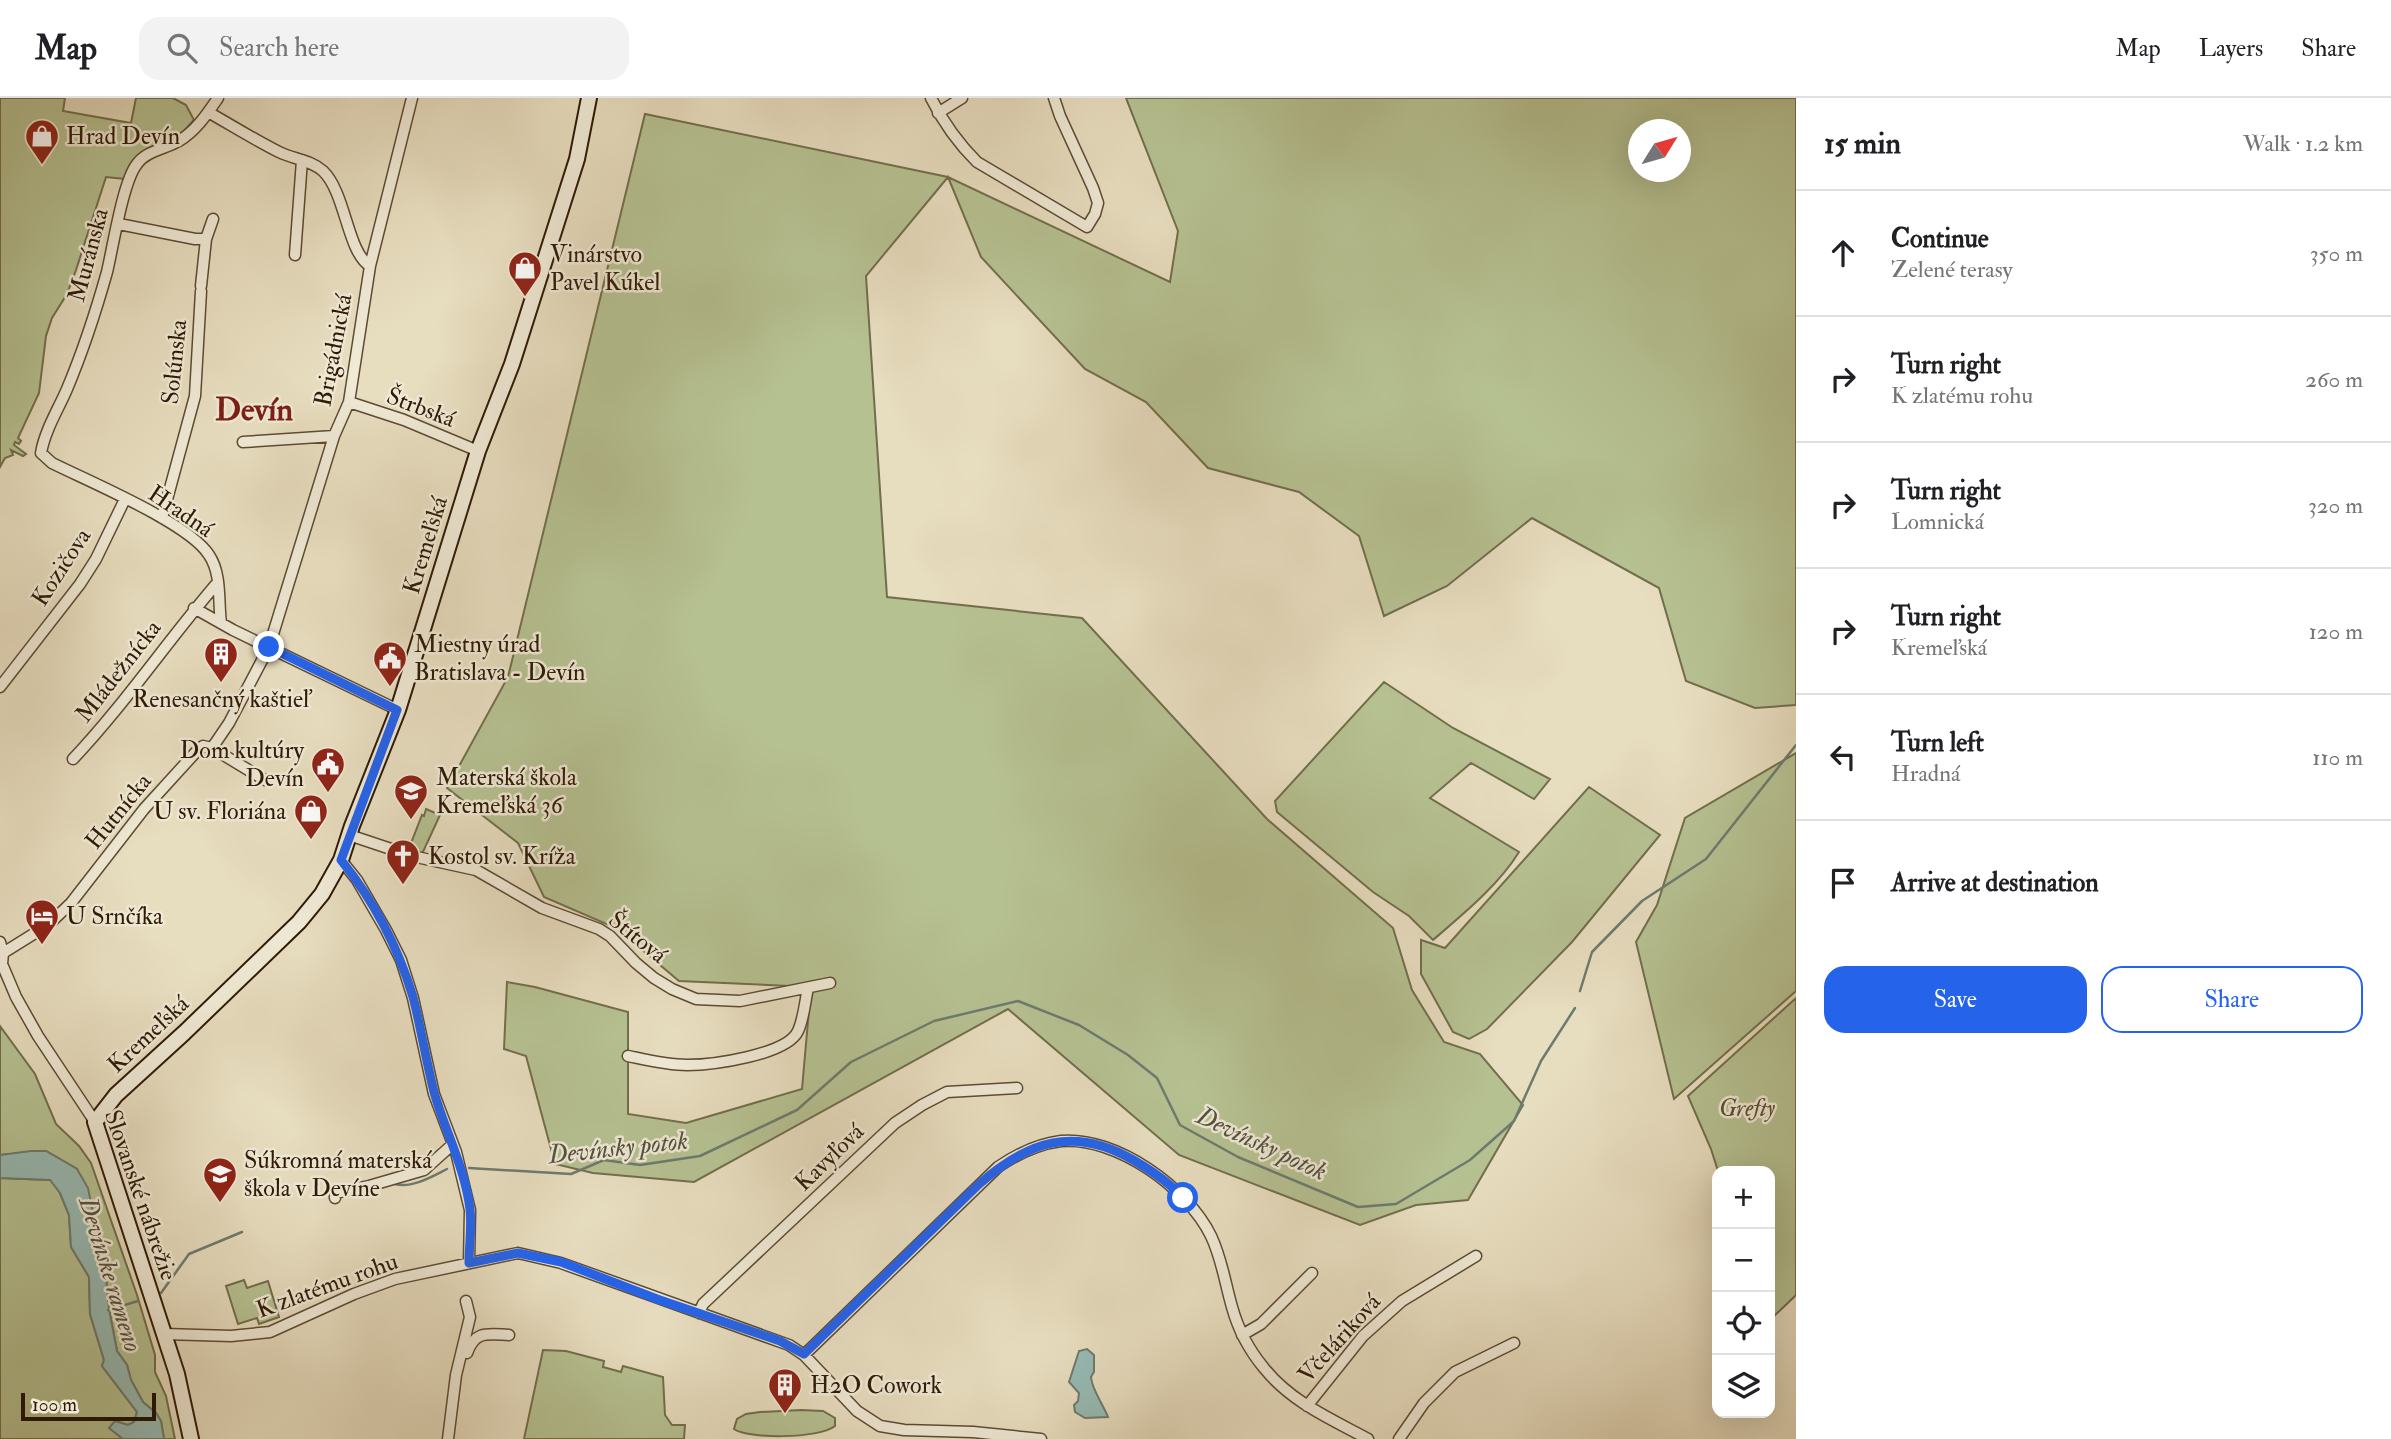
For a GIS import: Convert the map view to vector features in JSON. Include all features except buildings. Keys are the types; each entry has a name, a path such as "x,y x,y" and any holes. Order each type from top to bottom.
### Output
{"street":[{"name":"Muránska","path":"43,456 43,443 68,387 106,274 128,181 135,166 148,155 190,134 218,98"},
{"name":"Brigádnická","path":"269,647 334,436 349,402 370,266 412,98"},
{"name":"Kremeľská","path":"95,1122 116,1095 299,922 322,894 341,860 397,710 478,451 512,364 578,159 589,98"},
{"path":"931,98 938,113 963,148 977,162 1087,227 1096,214 1098,203 1054,98"},
{"path":"938,113 962,98"},
{"path":"208,112 281,153 323,171 342,205 358,253 370,266"},
{"path":"295,255 302,160"},
{"name":"Solúnska","path":"162,518 195,396 201,288 206,239 213,219"},
{"path":"119,224 206,239"},
{"name":"Štrbská","path":"349,402 478,451"},
{"path":"243,442 334,436"},
{"name":"Hradná","path":"43,456 162,518 209,554 218,582 221,623"},
{"name":"Kozičova","path":"0,687 80,584 96,559 125,499"},
{"name":"Mládežnícka","path":"73,759 98,732 194,608 218,582"},
{"name":"Mládežnícka","path":"194,608 221,623"},
{"path":"221,623 397,710"},
{"name":"Hutnícka","path":"3,953 48,925 85,887 144,809 194,753 203,747 212,748 229,723 269,647"},
{"path":"212,748 265,780"},
{"name":"Štítová","path":"349,835 412,856 476,870 542,908 599,929 654,978 696,999 740,1001 830,983"},
{"path":"341,860 357,880 401,960 413,998 435,1094 453,1144 470,1210 469,1263"},
{"name":"Slovanské nábrežie","path":"0,942 2,964 16,997 38,1037 95,1122 178,1378 191,1439"},
{"path":"628,1056 687,1065 764,1053 793,1038 798,1031 808,988"},
{"name":"Kavyľová","path":"699,1313 709,1298 772,1242 895,1122 947,1092 1017,1088"},
{"path":"804,1354 998,1167 1039,1146 1063,1141 1108,1148 1150,1170 1178,1192 1198,1215 1211,1236 1242,1335 1263,1368 1278,1384 1307,1406 1368,1439"},
{"path":"335,1198 335,1193 424,1170 453,1144"},
{"name":"K zlatému rohu","path":"164,1334 231,1336 270,1332 354,1294 395,1279 518,1253 528,1254 561,1262 780,1341 804,1354 857,1411 880,1426 1041,1439"},
{"name":"Včeláriková","path":"1307,1406 1363,1336 1402,1301 1476,1256"},
{"path":"1242,1335 1261,1324 1312,1273"},
{"path":"448,1439 456,1375 470,1317 466,1301"},
{"path":"456,1375 463,1373 474,1338 509,1335"},
{"path":"1399,1439 1424,1403 1455,1372 1514,1343"}],"green space":[{"path":"0,98 65,98 63,111 131,123 136,98 173,98 186,105 194,120 174,139 142,155 129,168 125,179 106,177 67,294 52,318 46,336 39,393 18,438 21,441 19,444 15,442 14,445 26,454 23,456 11,450 13,455 5,458 0,467"},
{"path":"1126,98 1796,98 1796,705 1755,708 1686,681 1659,588 1532,518 1447,586 1384,616 1359,536 1299,492 1208,468 1146,402 1085,369 981,257 948,177 1170,282 1178,231"},
{"path":"645,114 948,177 866,276 887,597 1082,618 1267,819 1393,928 1412,990 1444,1042 1480,1054 1523,1105 1468,1200 1416,1205 1360,1225 1179,1155 1008,1009 694,1182 593,1173 555,1164 526,1056 504,1049 507,982 628,1012 628,1114 686,1123 802,1089 811,987 679,981 616,928 544,897 518,843 447,788 508,677"},
{"path":"1384,682 1453,728 1550,779 1534,799 1471,763 1430,798 1519,852 1490,888 1433,940 1409,916 1373,892 1277,812 1275,801"},
{"path":"1796,753 1796,991 1674,1099 1636,942 1657,905 1685,818"},
{"path":"1589,787 1660,835 1572,942 1487,1029 1469,1039 1453,1032 1421,974 1421,940 1445,948"},
{"path":"426,809 440,815 422,854 408,851 422,815 424,816"},
{"name":"Grefty","path":"1796,998 1796,1295 1775,1315 1775,1166 1716,1166 1688,1096"},
{"path":"0,1026 35,1074 56,1124 79,1146 91,1163 137,1295 155,1355 155,1372 166,1396 175,1439 164,1439 161,1421 143,1402 131,1380 127,1365 117,1351 105,1267 97,1250 95,1223 77,1169 46,1151 0,1155"},
{"path":"0,1178 51,1180 60,1193 69,1215 71,1247 89,1277 90,1314 104,1360 102,1366 137,1412 134,1422 128,1425 115,1421 110,1428 123,1439 0,1439"},
{"path":"244,1280 247,1288 268,1281 279,1317 259,1324 257,1318 238,1324 226,1286"},
{"path":"543,1350 566,1351 604,1361 603,1367 621,1372 623,1366 663,1377 665,1415 672,1425 685,1425 684,1439 524,1439"},
{"path":"823,1411 835,1418 835,1426 814,1433 783,1436 753,1435 734,1429 737,1419 746,1414"}],"water":[{"path":"46,1151 77,1169 88,1188 97,1250 105,1267 117,1351 127,1365 131,1380 143,1402 161,1421 164,1439 123,1439 109,1428 115,1421 128,1425 134,1422 137,1412 102,1366 104,1360 90,1314 89,1277 71,1247 69,1215 60,1193 50,1180 0,1178 0,1155"},
{"path":"1087,1349 1094,1355 1092,1382 1108,1417 1085,1418 1075,1412 1074,1405 1078,1401 1079,1393 1069,1382 1079,1351"}],"waterway":[{"name":"Devínsky potok","path":"1580,991 1592,952 1642,901 1706,859 1796,745"},
{"name":"Devínsky potok","path":"469,1168 571,1174 604,1160 640,1165 700,1156 797,1110 851,1062 934,1021 1018,1001 1079,1025 1128,1055 1157,1078 1180,1125 1238,1157 1358,1207 1396,1204 1470,1160 1514,1121 1541,1061 1575,1008"},
{"name":"Devínsky potok","path":"395,1184 415,1183 447,1169"},
{"name":"Devínsky potok","path":"161,1293 189,1254 242,1232"},
{"name":"Devínsky potok","path":"108,1310 138,1301"}],"place":[{"name":"Hrad Devín","path":"42,166"},
{"name":"Vinárstvo Pavel Kúkel","path":"525,298"},
{"name":"Renesančný kaštieľ","path":"221,684"},
{"name":"Miestny úrad Bratislava - Devín","path":"390,688"},
{"name":"Dom kultúry Devín","path":"328,794"},
{"name":"Materská škola Kremeľská 36","path":"411,821"},
{"name":"U sv. Floriána","path":"311,841"},
{"name":"Kostol sv. Kríža","path":"403,886"},
{"name":"U Srnčíka","path":"42,946"},
{"name":"Súkromná materská škola v Devíne","path":"220,1204"},
{"name":"H2O Cowork","path":"785,1415"}],"district":[{"name":"Devín","path":"254,409"}],"route":[{"path":"269,647 397,710 341,860 357,880 401,960 413,998 435,1094 456,1152 470,1210 469,1263 518,1253 561,1262 657,1299 780,1341 804,1354 977,1186 998,1167 1017,1155 1039,1146 1063,1141 1108,1148 1150,1170 1183,1198"}],"water label":[{"name":"Devínske rameno","path":"111,1274"}]}
